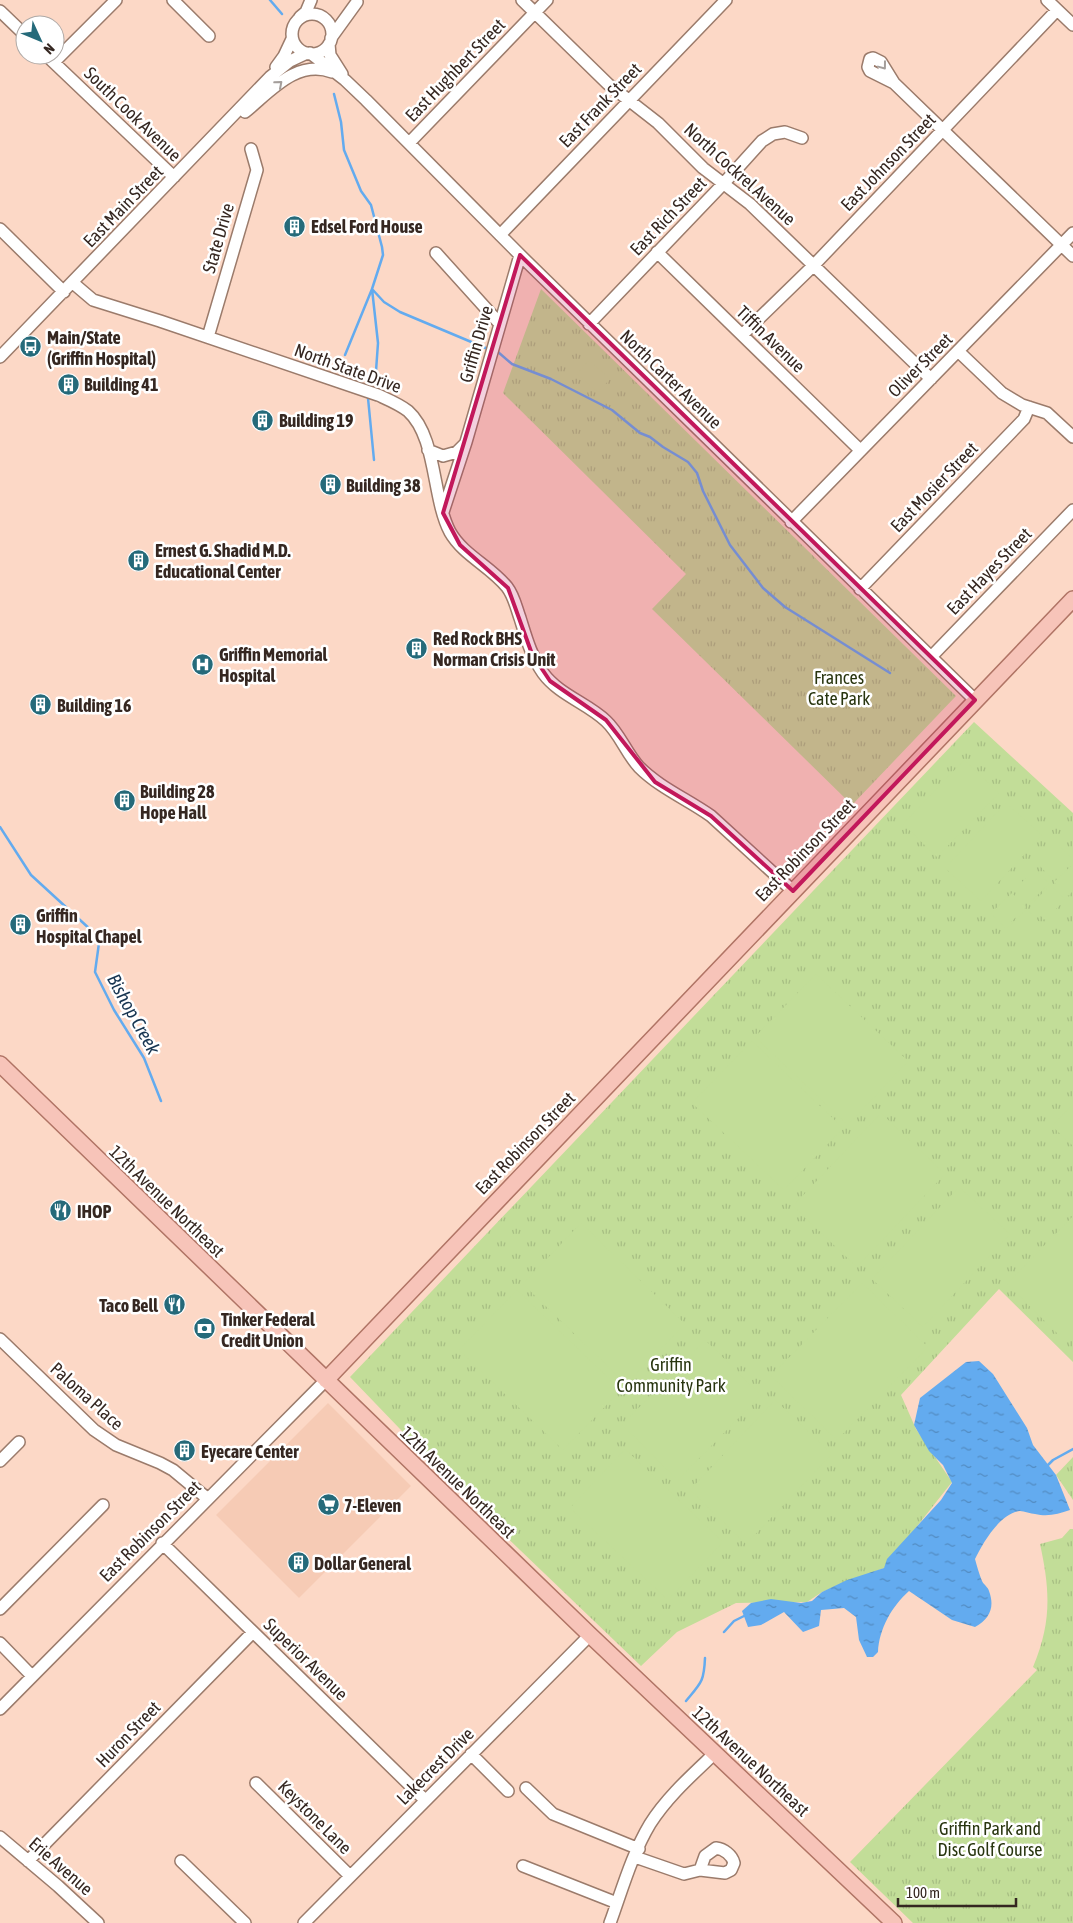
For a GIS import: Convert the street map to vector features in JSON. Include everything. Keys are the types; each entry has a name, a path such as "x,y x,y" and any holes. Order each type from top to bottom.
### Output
{"main road":[{"name":"East Robinson Street","path":"326,1380 974,700 1073,599"},
{"name":"12th Avenue Northeast","path":"0,1064 590,1635 894,1923"}],"street":[{"path":"65,46 116,0"},
{"path":"172,0 209,36"},
{"path":"312,0 306,12 292,28 292,39 300,50 308,53 324,49 358,1"},
{"path":"319,0 324,18 331,30 330,41"},
{"name":"North Cockrel Avenue","path":"522,0 608,84 658,123 703,168 750,204 931,379"},
{"name":"East Hughbert Street","path":"410,143 547,0"},
{"name":"East Frank Street","path":"500,235 726,0"},
{"path":"1047,0 1073,25"},
{"path":"299,18 307,14 314,14 324,18 340,14 358,1"},
{"name":"East Johnson Street","path":"742,335 814,265 1057,10"},
{"path":"0,11 15,25"},
{"name":"East Main Street","path":"270,77 284,56 292,39"},
{"name":"North Carter Avenue","path":"330,41 330,56 340,76"},
{"name":"North Carter Avenue","path":"308,53 340,76 410,143 589,324 974,700"},
{"name":"East Main Street","path":"0,358 270,77 290,61 308,53"},
{"name":"South Cook Avenue","path":"56,65 174,177"},
{"path":"202,149 296,72 315,69 340,76"},
{"path":"894,83 1073,256"},
{"name":"East Rich Street","path":"589,324 766,137 785,132 802,138"},
{"name":"State Drive","path":"208,337 256,170 251,149"},
{"path":"0,229 64,292"},
{"name":"Oliver Street","path":"791,522 1073,233"},
{"name":"Tiffin Avenue","path":"657,252 860,450"},
{"path":"436,254 500,324"},
{"name":"Griffin Drive","path":"443,513 466,442 520,255"},
{"name":"North State Drive","path":"73,283 93,300 208,337 396,403 412,415 428,450 443,513 450,532 460,545 508,588 514,599 532,654 550,681 606,720 621,737 638,765 655,782 696,805 710,816 792,891"},
{"path":"958,351 1002,393 1015,402 1047,413 1073,437"},
{"name":"East Mosier Street","path":"860,589 1024,419 1029,407"},
{"path":"428,450 443,456 457,452 466,442"},
{"name":"East Hayes Street","path":"931,657 1073,510"},
{"name":"Paloma Place","path":"0,1339 94,1430 116,1445 173,1470 208,1499"},
{"name":"East Robinson Street","path":"0,1709 162,1543 326,1380"},
{"path":"0,1461 19,1442"},
{"path":"0,1609 103,1505"},
{"name":"Superior Avenue","path":"162,1543 425,1800"},
{"name":"Huron Street","path":"28,1861 253,1632"},
{"name":"Lakecrest Drive","path":"304,1923 590,1635"},
{"path":"0,1643 32,1676"},
{"path":"610,1923 650,1824 665,1803 715,1753"},
{"path":"471,1754 508,1791"},
{"name":"Keystone Lane","path":"256,1783 350,1876"},
{"path":"526,1788 552,1814 679,1873 690,1874 700,1870"},
{"name":"Erie Avenue","path":"0,1837 98,1923"},
{"path":"181,1861 245,1923"},
{"path":"523,1866 617,1903"}],"highlighted area":[{"path":"520,255 975,700 793,891 711,816 655,782 606,720 550,681 532,654 508,588 460,545 443,513"}],"shaded area":[{"path":"328,1403 411,1486 299,1598 216,1515"}],"green space":[{"name":"Frances Cate Park","path":"541,289 956,696 852,805 652,609 686,574 503,393"},
{"path":"589,360 610,379 598,392 577,374"},
{"name":"Griffin Community Park","path":"974,722 1073,813 1073,1362 999,1289 901,1395 916,1429 952,1482 884,1568 822,1592 807,1602 736,1603 677,1632 641,1666 474,1506 350,1377"},
{"path":"964,760 999,793 937,857 903,824"},
{"path":"1006,803 1042,835 981,901 945,868"},
{"path":"1059,845 1073,860 1053,880 1039,865"},
{"path":"1073,864 1073,891 1068,896 1054,882"},
{"path":"1035,869 1049,884 1029,903 1015,889"},
{"path":"1051,885 1065,900 1045,920 1030,905"},
{"path":"1012,893 1026,907 1005,928 991,913"},
{"path":"1027,909 1041,924 1021,944 1006,929"},
{"path":"816,974 908,1061 848,1125 755,1037"},
{"path":"752,1041 843,1128 784,1190 692,1103"},
{"path":"1073,1104 1073,1146 1052,1126"},
{"path":"881,1113 945,1174 857,1267 793,1206"},
{"path":"959,1187 1010,1234 923,1327 872,1279"},
{"path":"1073,1216 1073,1321 1059,1335 1007,1284"},
{"path":"581,1223 685,1324 626,1384 523,1284"},
{"path":"862,1283 928,1347 837,1440 771,1376"},
{"path":"517,1290 621,1390 563,1450 459,1350"},
{"path":"705,1340 761,1395 678,1480 622,1425"},
{"path":"775,1400 832,1454 746,1544 690,1490"},
{"path":"625,1449 723,1542 668,1600 570,1508"},
{"path":"1073,1457 1073,1500 1056,1475"},
{"name":"Griffin Park and Disc Golf Course","path":"1070,1529 1073,1529 1073,1923 913,1923 850,1862 1037,1670 1033,1667 1044,1635 1047,1606 1046,1576 1040,1544 1062,1538"}],"water":[{"path":"979,1361 993,1374 1027,1428 1033,1445 1056,1475 1070,1510 1044,1515 1020,1511 1006,1517 993,1530 975,1559 982,1581 991,1597 991,1607 988,1616 975,1627 952,1620 909,1591 888,1618 881,1635 878,1652 873,1657 867,1657 859,1640 856,1617 844,1608 821,1610 819,1626 803,1632 784,1612 761,1625 748,1627 742,1611 751,1603 771,1599 801,1603 812,1601 822,1592 847,1580 884,1568 887,1559 941,1500 952,1483 943,1465 929,1451 914,1425 920,1398 966,1362"}],"waterway":[{"path":"270,0 282,14"},
{"path":"334,94 341,122 344,150 361,191 371,205 383,255 372,289 378,343 376,371 370,385"},
{"path":"345,355 372,289 384,302 400,312 488,349"},
{"path":"498,352 512,364 551,379 612,410 640,433 650,437 688,462 697,473 703,491 730,545 763,588 785,607 890,673"},
{"path":"368,398 374,460"},
{"name":"Bishop Creek","path":"0,827 31,875 92,931"},
{"name":"Bishop Creek","path":"98,938 95,972 114,1010 144,1058 161,1101"},
{"path":"1046,1467 1053,1460 1073,1449"},
{"path":"724,1632 734,1621 746,1615"},
{"path":"686,1701 701,1682 705,1658"}],"place":[{"name":"Edsel Ford House","path":"295,226"},
{"name":"Main/State (Griffin Hospital)","path":"31,347"},
{"name":"Building 41","path":"68,384"},
{"name":"Building 19","path":"263,420"},
{"name":"Building 38","path":"330,485"},
{"name":"Ernest G. Shadid M.D. Educational Center","path":"139,560"},
{"name":"Red Rock BHS Norman Crisis Unit","path":"417,648"},
{"name":"Griffin Memorial Hospital","path":"203,664"},
{"name":"Building 16","path":"41,705"},
{"name":"Building 28 Hope Hall","path":"124,801"},
{"name":"Griffin Hospital Chapel","path":"20,925"},
{"name":"IHOP","path":"61,1211"},
{"name":"Taco Bell","path":"174,1305"},
{"name":"Tinker Federal Credit Union","path":"205,1329"},
{"name":"Eyecare Center","path":"185,1451"},
{"name":"7-Eleven","path":"328,1505"},
{"name":"Dollar General","path":"298,1563"}]}
